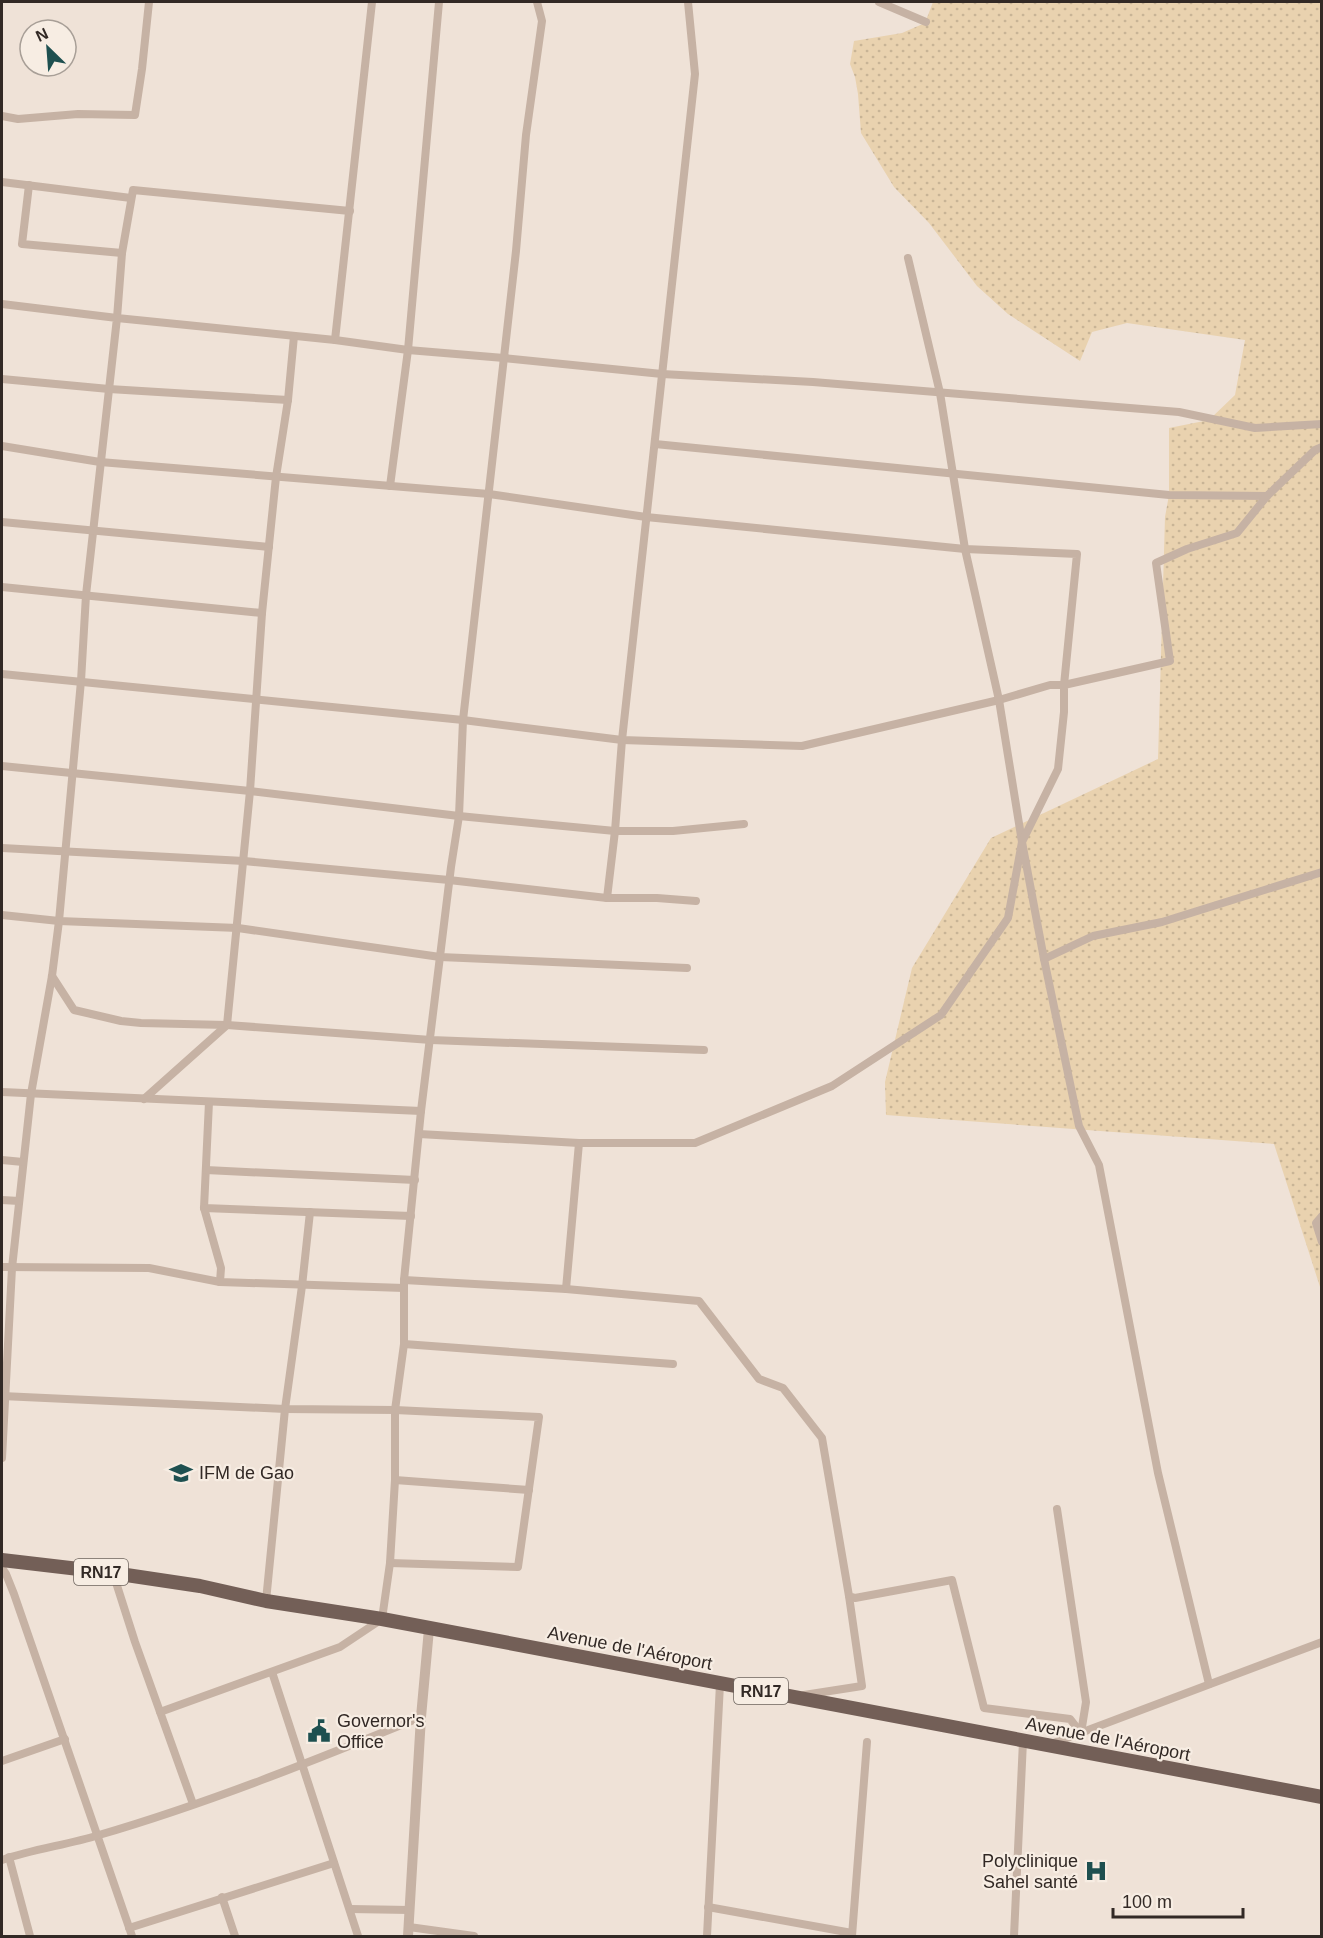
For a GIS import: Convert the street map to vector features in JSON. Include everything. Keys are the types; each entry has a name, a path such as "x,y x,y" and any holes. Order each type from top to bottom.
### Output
{"main road":[{"name":"Avenue de l'Aéroport","path":"2,1560 200,1586 1322,1797"}],"street":[{"path":"2,116 18,118 78,114 135,115 149,2"},
{"path":"334,340 372,2"},
{"path":"390,486 408,351 439,2"},
{"path":"160,1712 340,1647 382,1619 390,1563 395,1480 395,1410 404,1344 404,1284 421,1112 449,879 459,816 463,720 516,251 526,135 542,21 537,2"},
{"path":"607,898 622,740 695,74 688,2"},
{"path":"879,2 926,22"},
{"path":"2,182 131,198"},
{"path":"29,185 22,243 122,253"},
{"path":"2,1458 12,1268 31,1094 52,976 59,921 81,681 86,595 117,318 122,253 133,190 350,211"},
{"path":"908,258 940,393 965,549 999,700 1022,842 1079,1126 1099,1166 1158,1473 1209,1684"},
{"path":"2,304 334,340 408,351 662,374 813,382 1179,412 1254,428 1322,424"},
{"path":"144,1099 227,1025 250,791 262,613 294,336"},
{"path":"2,379 109,389 288,400"},
{"path":"654,444 1169,495 1267,496"},
{"path":"2,446 100,462 489,494 646,517 965,549 1077,554 1058,769 1022,842 1008,918 941,1015 832,1086 695,1143 579,1143 419,1134"},
{"path":"2,674 463,720 622,740 802,746 999,700 1050,685 1064,685 1170,662 1156,563 1187,549 1237,533 1267,496 1315,450 1322,447"},
{"path":"2,522 269,547"},
{"path":"2,587 262,613"},
{"path":"2,766 615,831 672,831 744,824"},
{"path":"2,848 244,861 449,879 607,898 696,901"},
{"path":"1044,959 1093,936 1162,922 1322,872"},
{"path":"2,915 59,921 238,928 440,957 687,968"},
{"path":"52,976 74,1010 131,1022 227,1025 431,1040 704,1050"},
{"path":"2,1092 421,1112"},
{"path":"209,1102 204,1208 221,1268 220,1282"},
{"path":"566,1289 579,1143"},
{"path":"2,1160 23,1162"},
{"path":"206,1170 415,1180"},
{"path":"2,1200 19,1201"},
{"path":"204,1208 411,1216"},
{"path":"266,1600 285,1409 310,1212"},
{"path":"1322,1216 1316,1223 1322,1242"},
{"path":"2,1267 149,1268 220,1282 302,1286 404,1284 566,1289 699,1301 759,1380 783,1388 822,1438 862,1686 791,1697"},
{"path":"404,1344 673,1364"},
{"path":"4,1396 285,1409 395,1410 539,1417 518,1567 390,1563"},
{"path":"395,1480 529,1490"},
{"path":"1057,1509 1086,1702 1082,1733"},
{"path":"2,1568 10,1584 65,1739 130,1932 222,1898 334,1863"},
{"path":"113,1573 193,1804"},
{"path":"849,1596 855,1598 952,1580 984,1708 1070,1719 1082,1733"},
{"path":"429,1629 421,1717 408,1932 474,1936"},
{"path":"1047,1746 1322,1642"},
{"path":"272,1672 358,1936"},
{"path":"707,1936 720,1684"},
{"path":"30,1936 5,1859 98,1836 193,1804 303,1765 421,1717"},
{"path":"2,1761 65,1739"},
{"path":"1014,1936 1023,1741"},
{"path":"708,1907 852,1935 867,1742"},
{"path":"222,1898 235,1936"},
{"path":"350,1909 410,1910"}],"sand":[{"path":"933,2 1321,2 1321,1290 1274,1144 886,1115 885,1082 912,968 991,838 1158,759 1165,517 1169,495 1169,428 1209,420 1235,395 1245,340 1127,323 1092,332 1080,361 1008,314 977,286 929,223 894,187 861,133 858,94 850,64 854,41 902,33 925,23"}],"place":[{"name":"IFM de Gao","path":"181,1473"},
{"name":"Governor's Office","path":"319,1731"},
{"name":"Polyclinique Sahel santé","path":"1096,1871"}]}
